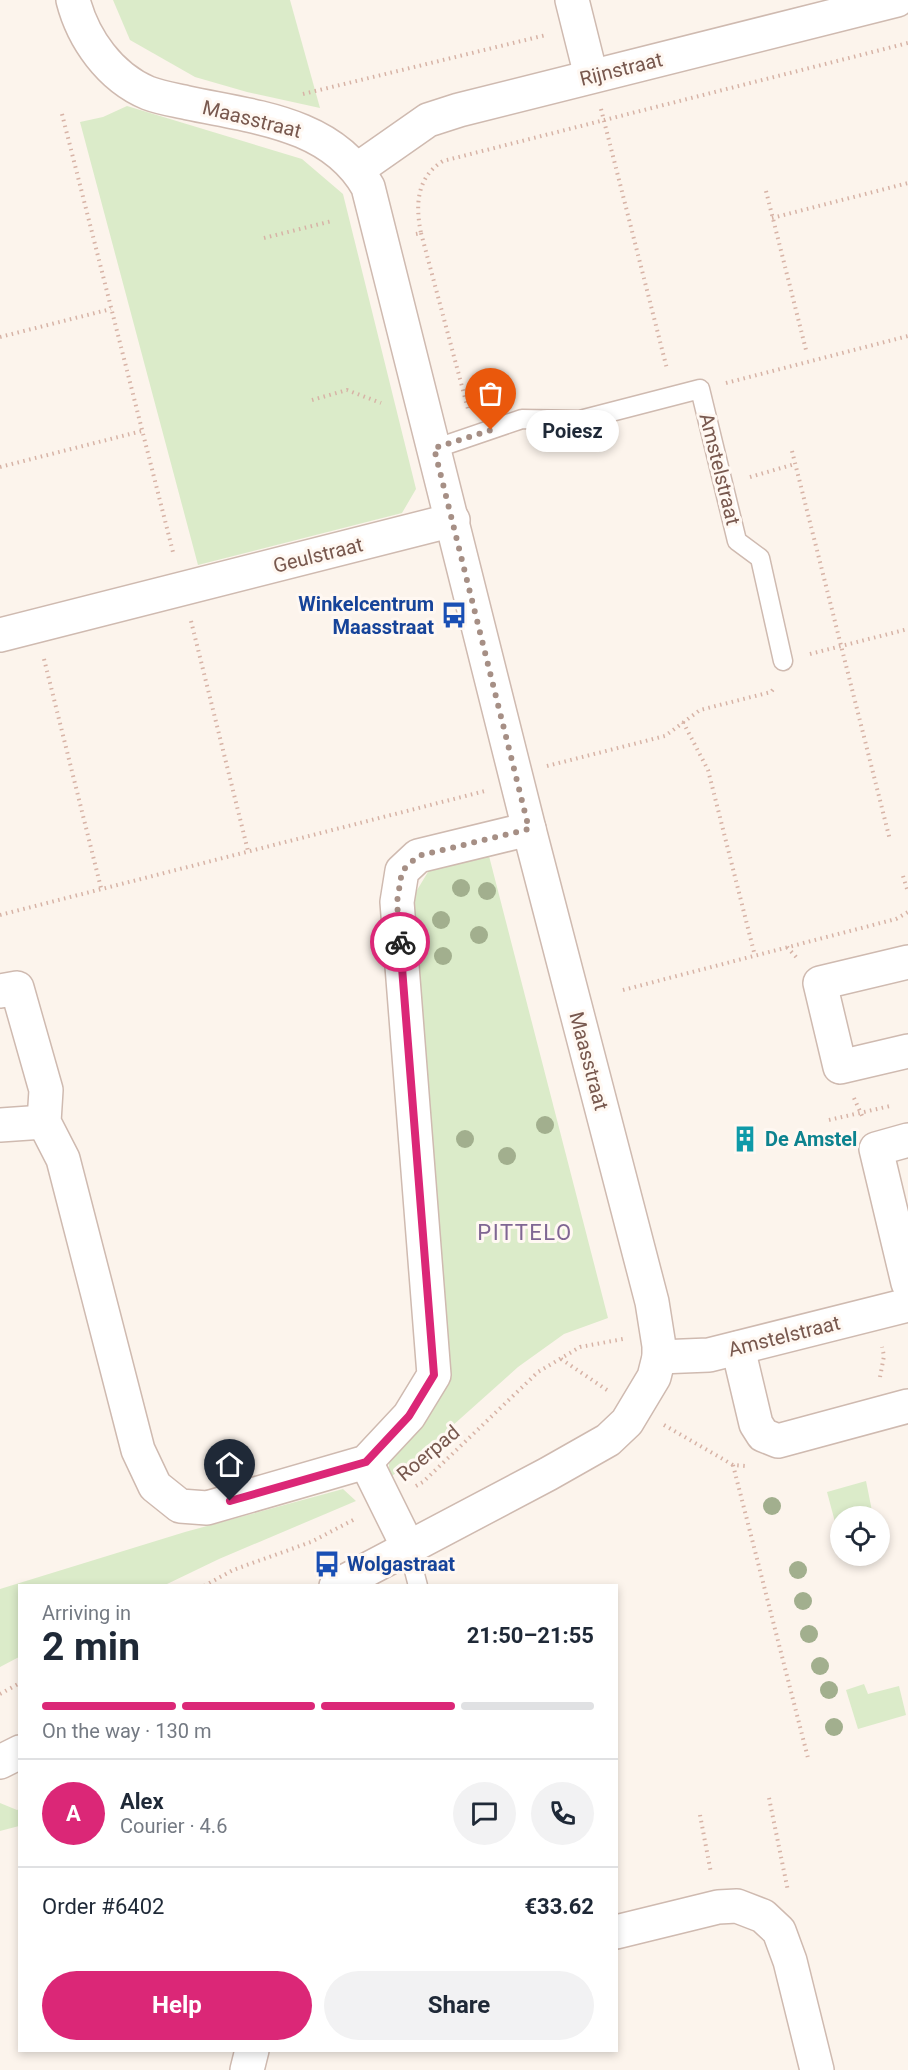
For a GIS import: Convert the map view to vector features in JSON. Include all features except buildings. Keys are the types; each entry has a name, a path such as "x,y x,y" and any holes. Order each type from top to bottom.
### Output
{"street":[{"name":"Maasstraat","path":"73,0 92,46 122,78 148,93 281,123 310,134 332,145 358,169 368,187 453,520 529,775 529,829 658,1332 660,1357 654,1377 627,1422 608,1440 340,1584"},
{"name":"Rijnstraat","path":"358,169 428,120 459,110 897,0"},
{"path":"576,13 591,76"},
{"name":"Geulstraat","path":"0,635 453,520"},
{"path":"0,991 17,988 46,1090 44,1122 63,1159 138,1450 155,1486 180,1506 207,1508 366,1462 409,1416 434,1375 397,902 402,871 418,856 529,829"},
{"path":"908,962 820,983 840,1067 908,1051"},
{"path":"0,1125 44,1122"},
{"path":"908,1140 876,1149 908,1283"},
{"name":"Amstelstraat","path":"660,1357 710,1354 908,1305"},
{"path":"738,1348 756,1424 763,1435 778,1441 908,1406"},
{"path":"366,1462 408,1547"},
{"path":"0,1762 18,1753"},
{"path":"618,1932 718,1907 737,1906 763,1916 779,1931 790,1961 817,2070"},
{"path":"247,2070 252,2052"}],"lane":[{"name":"Amstelstraat","path":"475,436 522,419 580,420 700,389 738,541 760,558 783,661"},
{"path":"434,448 475,436"},
{"path":"408,1547 417,1584"}],"path":[{"path":"295,96 576,13"},
{"path":"475,436 418,221 418,192 433,167 456,157 908,43"},
{"path":"62,114 248,851"},
{"path":"604,121 674,395"},
{"path":"772,218 908,183"},
{"path":"766,191 806,350"},
{"path":"264,238 332,221"},
{"path":"383,242 421,232"},
{"path":"0,337 111,309"},
{"path":"700,389 908,336"},
{"path":"312,400 347,390 381,404"},
{"path":"0,467 142,431"},
{"path":"792,451 890,840"},
{"path":"724,484 795,464"},
{"path":"35,626 101,888"},
{"path":"0,915 248,851 665,736 700,710 771,692 779,681 783,661 908,629"},
{"path":"683,722 708,770 755,956"},
{"path":"903,876 908,892"},
{"path":"623,990 896,919 908,912"},
{"path":"840,1067 876,1149"},
{"path":"830,1119 898,1104"},
{"name":"Roerpad","path":"208,1584 233,1570 311,1542 423,1482 538,1372 580,1347 623,1338"},
{"path":"561,1359 637,1407"},
{"path":"733,1465 808,1758"},
{"path":"0,1694 18,1684"},
{"path":"769,1798 793,1914 779,1931"},
{"path":"700,1815 718,1907"}],"green space":[{"path":"113,0 290,0 320,108 247,92 195,77 130,40"},
{"path":"127,106 302,159 343,194 416,489 402,513 198,565 80,122 103,117"},
{"path":"489,856 608,1318 564,1334 518,1367 414,1460 389,1478 389,1453 433,1407 411,900 431,867"},
{"path":"866,1481 871,1506 831,1506 827,1492"},
{"path":"343,1489 356,1501 219,1559 167,1584 18,1584 18,1658 0,1667 0,1589 185,1532"},
{"path":"864,1684 868,1694 899,1686 906,1715 858,1729 846,1690"},
{"path":"0,1803 18,1810 18,1826 0,1831"}],"way so far":[{"path":"400,942 397,902 402,871 418,856 529,829 434,448 491,430"}],"place":[{"name":"Poiesz","path":"491,430"},
{"name":"Winkelcentrum Maasstraat","path":"454,615"},
{"name":"De Amstel","path":"745,1139"},
{"name":"Wolgastraat","path":"327,1564"}],"district":[{"name":"PITTELO","path":"525,1232"}],"route":[{"path":"230,1501 366,1462 409,1416 434,1375 400,942"}]}
